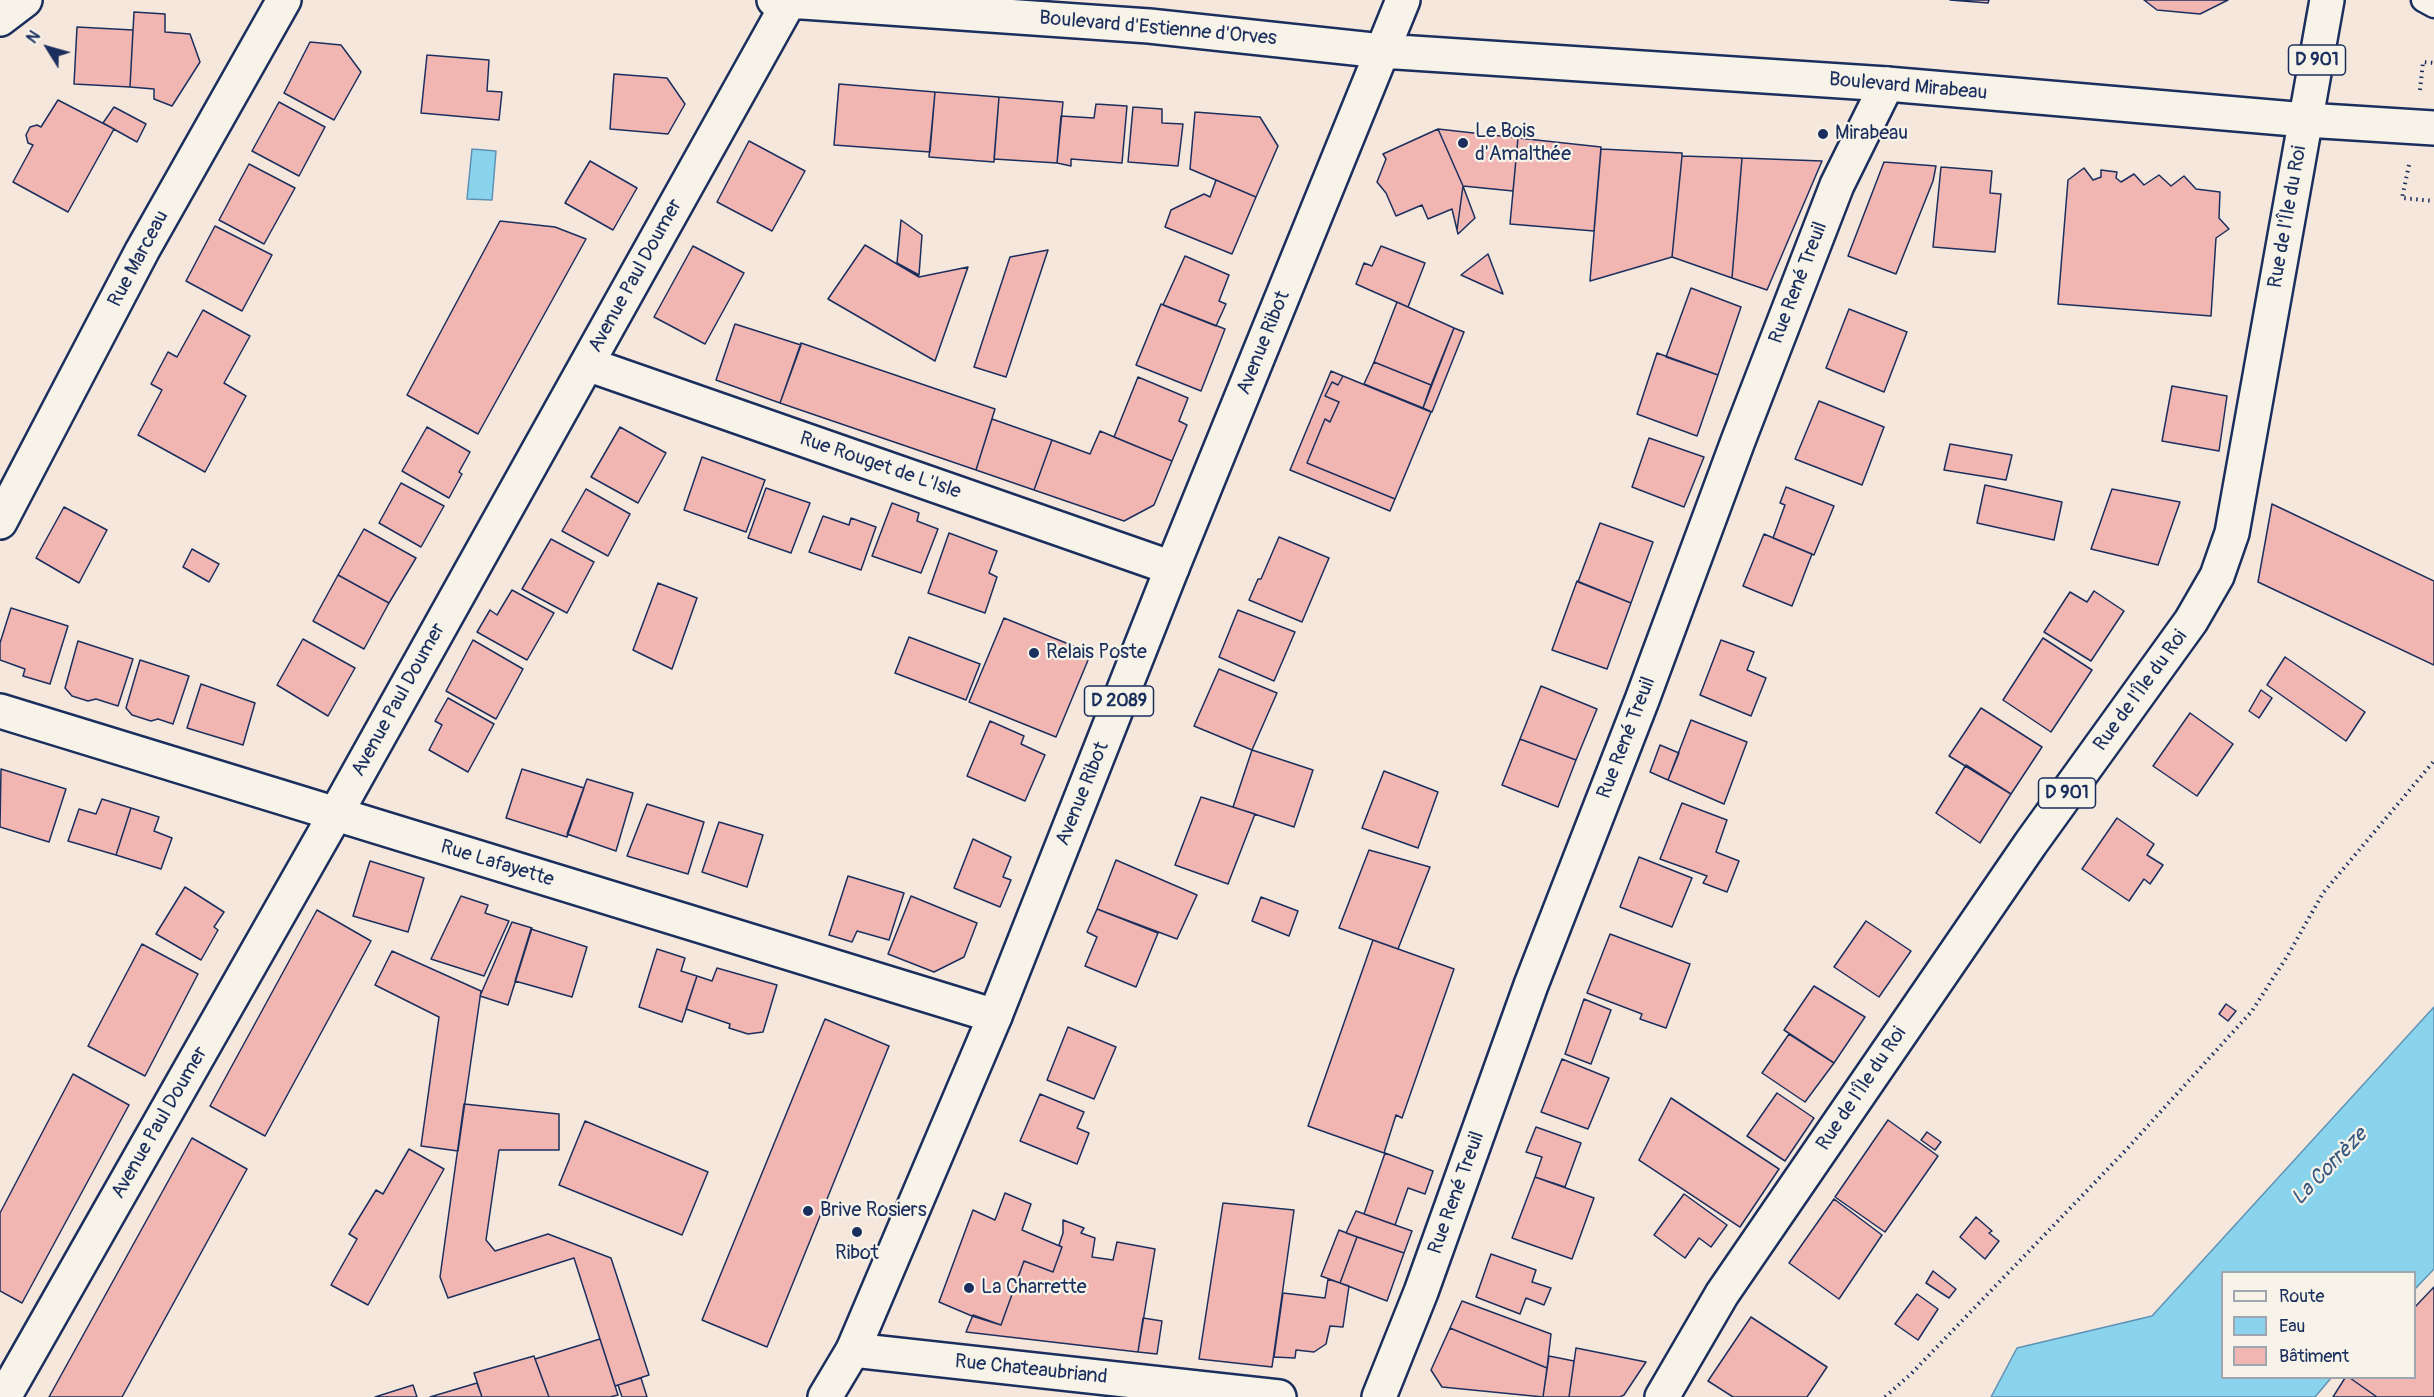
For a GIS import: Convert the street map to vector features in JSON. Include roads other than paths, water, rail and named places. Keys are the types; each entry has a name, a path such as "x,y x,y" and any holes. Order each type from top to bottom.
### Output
{"street":[{"path":"0,19 25,0"},
{"name":"Rue Marceau","path":"0,522 142,251 284,0"},
{"name":"Boulevard d'Estienne d'Orves","path":"785,0 1142,13 1382,51"},
{"name":"Avenue Paul Doumer","path":"4,1397 587,364 785,0"},
{"name":"D 2089","path":"1382,51 1403,0"},
{"name":"D 901","path":"2306,120 2327,0"},
{"name":"Boulevard Mirabeau","path":"1382,51 1887,84 2306,120 2434,128"},
{"name":"Avenue Ribot","path":"825,1397 854,1350 995,1016 1172,568 1382,51"},
{"name":"Rue René Treuil","path":"1379,1397 1421,1292 1531,985 1642,700 1837,184 1887,84"},
{"name":"Rue de l'Île du Roi","path":"1662,1397 1722,1294 2031,843 2191,621 2217,576 2232,533 2306,120"},
{"name":"Rue Rouget de L'Isle","path":"587,364 1172,568"},
{"name":"Rue Lafayette","path":"0,711 995,1016"},
{"name":"Rue Chateaubriand","path":"854,1350 1279,1397"}],"lane":[{"path":"2423,0 2434,6"}],"water":[{"path":"472,149 496,151 492,200 467,199"},
{"name":"La Corrèze","path":"2434,1007 2434,1269 2416,1288 2416,1271 2221,1271 2221,1379 2330,1379 2315,1397 1991,1397 2017,1348 2152,1316"}],"place":[{"name":"Mirabeau","path":"1823,134"},
{"name":"Le Bois d'Amalthée","path":"1463,143"},
{"name":"Relais Poste","path":"1034,653"},
{"name":"Brive Rosiers","path":"808,1211"},
{"name":"Ribot","path":"857,1232"},
{"name":"La Charrette","path":"969,1288"}]}
